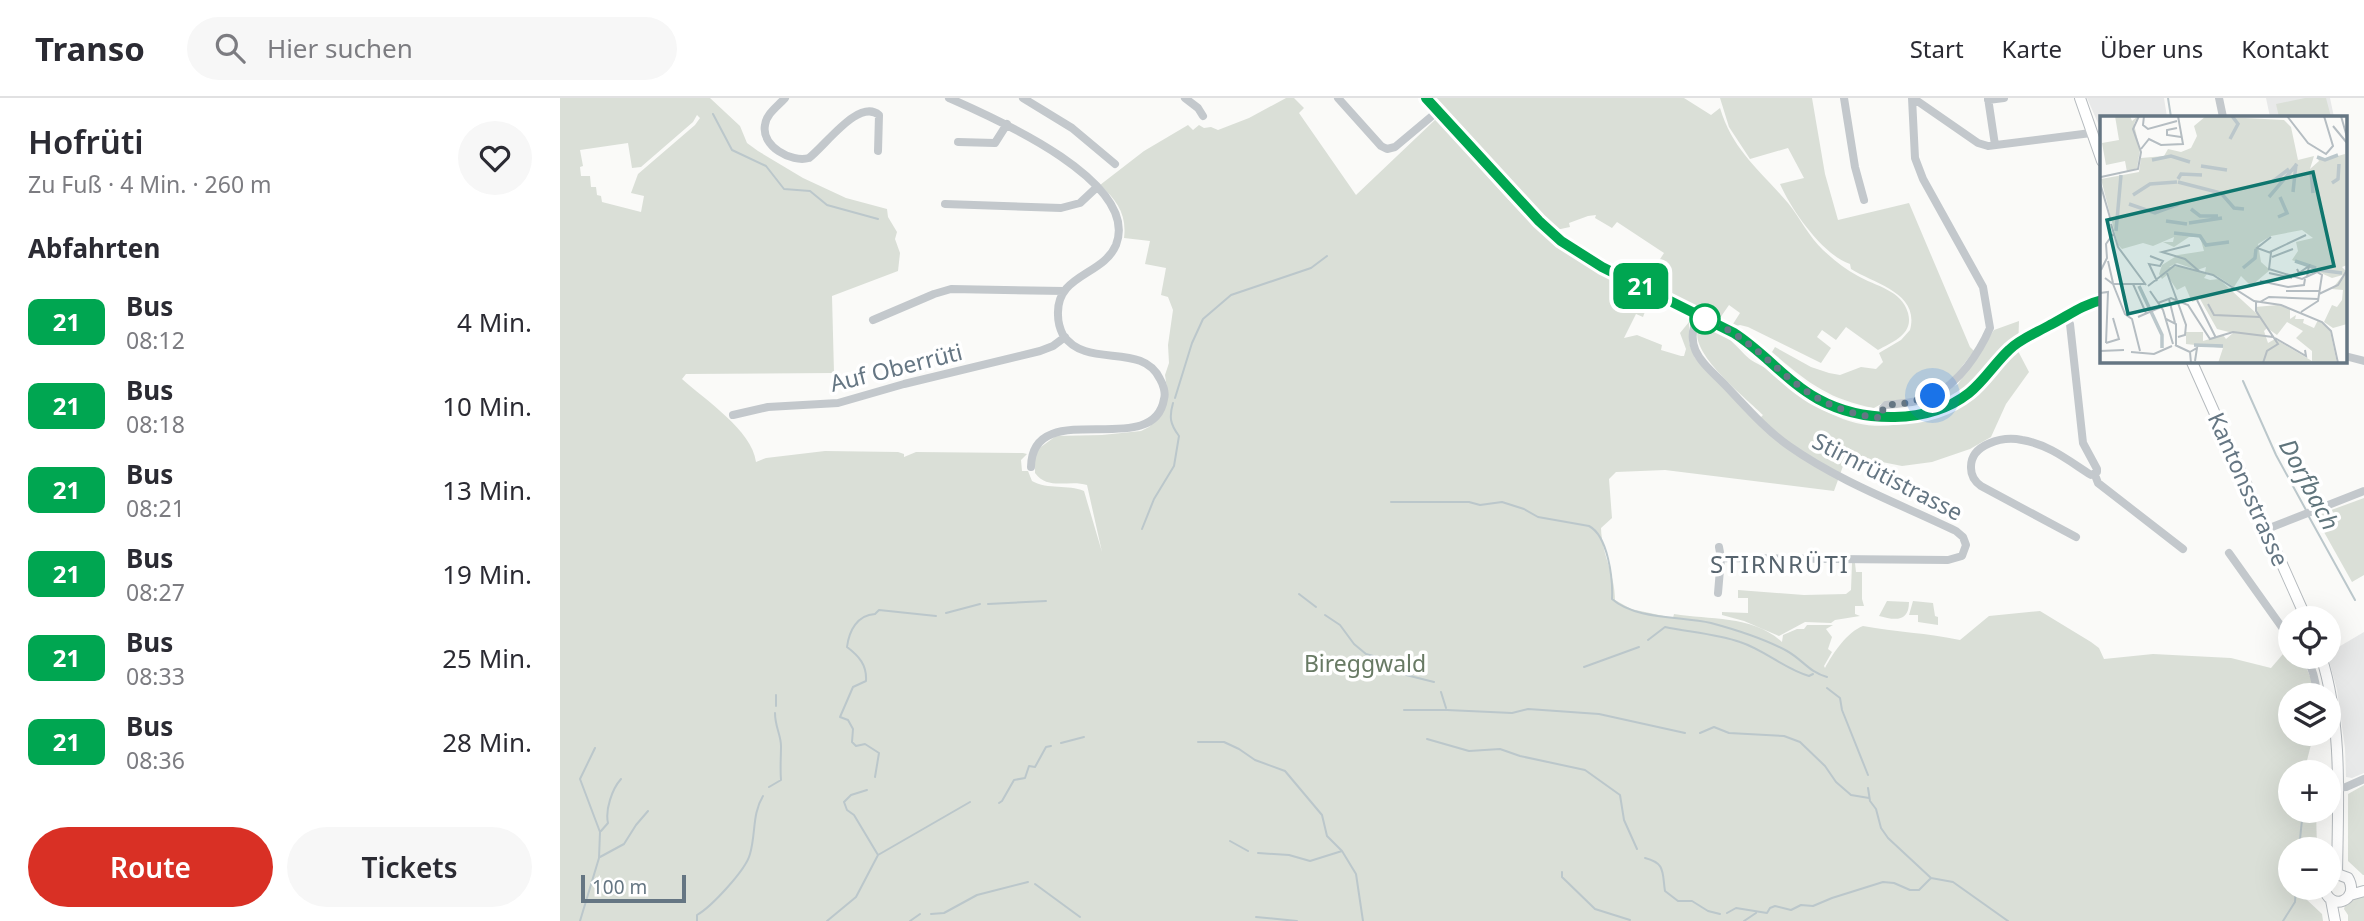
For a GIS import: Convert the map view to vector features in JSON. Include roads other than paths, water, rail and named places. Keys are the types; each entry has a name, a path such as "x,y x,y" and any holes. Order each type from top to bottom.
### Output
{"main road":[{"path":"2080,98 2100,155"},
{"name":"Kantonsstrasse","path":"2193,362 2301,606"},
{"path":"2341,876 2364,885"},
{"path":"2341,921 2352,890 2350,881"},
{"path":"2335,921 2331,900 2337,902 2364,891"}],"street":[{"path":"785,98 766,120 765,133 770,145 790,157 803,160 809,158 853,111 867,106 873,108 879,116 878,151"},
{"path":"949,98 1007,124 1056,153 1108,201 1118,217 1115,247 1102,263 1080,276 1063,291 1058,321 1065,337 1084,352 1127,357 1150,365 1162,383 1164,399 1158,414 1151,420 1137,427 1050,433 1035,444 1031,467"},
{"path":"1023,98 1072,128 1115,164"},
{"path":"1185,98 1195,105 1203,116"},
{"path":"1338,98 1381,146 1387,149 1395,147 1437,110"},
{"path":"1426,98 1539,221 1561,241 1602,267 1746,341 1804,390 1857,414 1882,418 1925,412 1958,401 1972,392 2011,348 2079,306 2100,301"},
{"path":"1844,98 1855,167 1864,200"},
{"path":"1912,98 1978,143 1995,145 2091,132"},
{"path":"1882,418 1886,405 1919,401 1947,388 1960,375 1990,328 1983,287 1923,179 1917,163 1912,98"},
{"path":"1995,145 1988,99 2004,98"},
{"path":"2218,98 2223,116"},
{"path":"958,142 995,143 1007,124"},
{"path":"945,204 1071,207 1080,203 1096,188"},
{"path":"873,320 951,289 1063,291"},
{"name":"Stirnrütistrasse","path":"1698,315 1691,335 1696,354 1785,444 1838,475 1956,531 1963,537 1966,545 1962,556 1948,560 1721,558"},
{"path":"2065,316 2070,324 2084,443 2097,469 2095,475 2098,483 2183,549"},
{"name":"Auf Oberrüti","path":"733,415 768,407 838,403 1040,351 1065,337"},
{"path":"2346,356 2364,361"},
{"path":"2076,537 1981,486 1972,477 1972,459 1984,446 2004,439 2019,439 2054,452 2095,475"},
{"path":"2267,529 2364,491"},
{"path":"1718,593 1721,558 1719,547"},
{"path":"2229,553 2278,622"},
{"path":"2341,779 2364,779"}],"waterway":[{"name":"Dorfbach","path":"2168,98 2171,116"},
{"path":"713,114 732,150 766,166 784,189 810,191 827,205 878,219"},
{"path":"1175,398 1192,343 1203,319 1231,295 1311,268 1327,256"},
{"name":"Dorfbach","path":"2243,381 2276,455 2306,510"},
{"path":"1142,529 1154,499 1174,466 1179,436 1171,420 1173,403"},
{"path":"1391,502 1469,502 1480,505 1502,502 1538,517 1589,526 1605,548 1612,580 1612,599 1622,606 1646,614 1711,623 1750,635 1787,651 1815,672 1827,677"},
{"name":"Dorfbach","path":"2308,515 2355,600"},
{"path":"1299,594 1316,607"},
{"path":"988,604 1046,601"},
{"path":"946,613 980,604"},
{"path":"875,777 879,753 865,744 856,746 852,742 853,729 848,720 840,717 853,687 866,681 861,661 847,647 850,635 863,617 879,610 936,616"},
{"path":"1325,615 1340,625 1354,644 1366,654 1384,659 1395,671"},
{"path":"1648,640 1665,627 1722,637 1749,645 1800,673 1809,676 1813,674"},
{"path":"1584,667 1639,647"},
{"path":"1406,675 1434,682"},
{"path":"1827,688 1840,698 1842,710 1868,775"},
{"path":"1441,692 1446,708"},
{"path":"776,695 776,706"},
{"path":"1404,710 1512,713 1528,709 1599,714 1685,733"},
{"path":"769,787 781,780 781,742 775,713"},
{"path":"1700,733 1714,727 1729,733 1784,736 1800,742 1851,795 1869,798"},
{"path":"1061,743 1084,737"},
{"path":"1427,739 1469,751 1500,749 1585,770 1620,795 1624,820 1637,849"},
{"path":"1198,742 1224,742 1255,760 1285,771 1322,815 1327,836 1342,851 1356,874 1363,921"},
{"path":"999,803 1014,780 1025,778 1029,766 1035,767 1046,747 1051,746"},
{"path":"580,921 599,858 600,832 580,779 595,748"},
{"path":"601,831 608,823 610,800 621,779"},
{"path":"1868,788 1870,801 1876,809 1881,828 1888,838 1931,878"},
{"path":"867,790 851,795 844,802 878,855"},
{"path":"697,921 697,915 727,888 747,861 757,810 763,796"},
{"path":"827,921 856,897 878,855 970,802"},
{"path":"600,857 624,844 648,811"},
{"path":"2300,837 2302,823"},
{"path":"1230,841 1248,851"},
{"path":"1258,853 1289,855 1310,861 1342,851"},
{"path":"1645,858 1660,866 1665,891 1678,901 1692,901 1708,911 1720,914"},
{"path":"1562,872 1562,877 1595,909 1630,920"},
{"path":"1727,913 1736,908 1767,913 1775,906 1791,910 1801,905 1813,906 1883,882 1919,890 1931,878 1953,882 2008,921"},
{"path":"931,914 944,913 977,895 1028,882"},
{"path":"1035,884 1080,917"},
{"path":"2283,921 2295,900"},
{"path":"1744,921 1756,913"},
{"path":"910,921 920,914"},
{"path":"1256,917 1297,921"}],"district":[{"name":"STIRNRÜTI","path":"1780,563"}],"park label":[{"name":"Bireggwald","path":"1365,663"}]}
